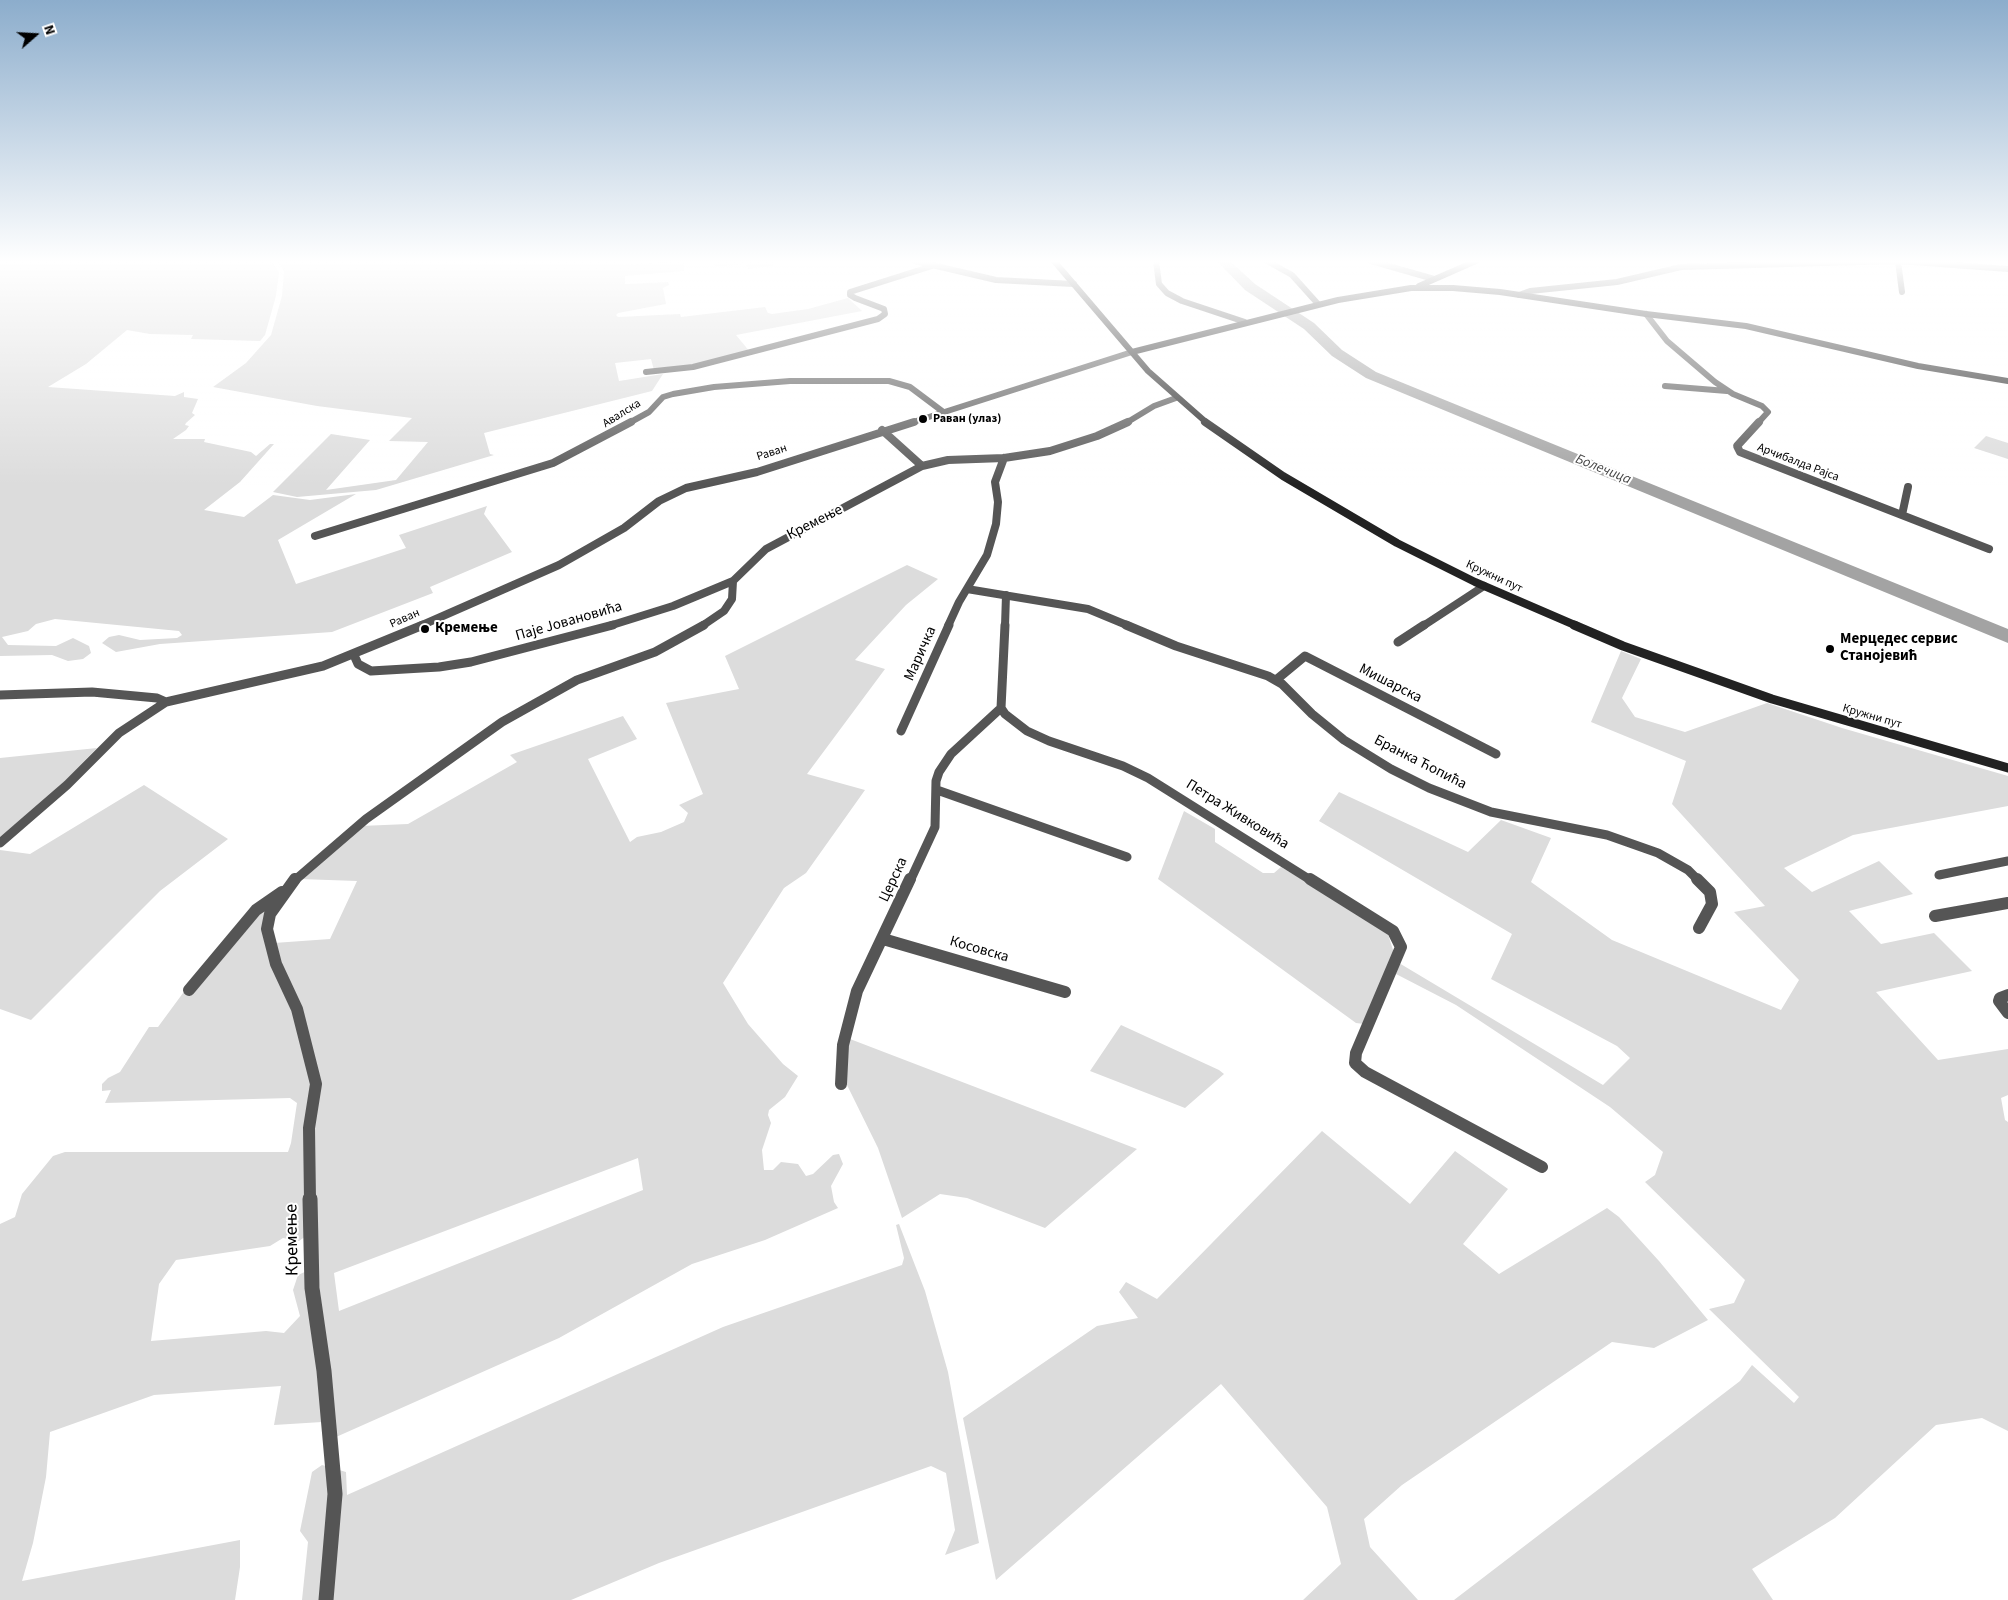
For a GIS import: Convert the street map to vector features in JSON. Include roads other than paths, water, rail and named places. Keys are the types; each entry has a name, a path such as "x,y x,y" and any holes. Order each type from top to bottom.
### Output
{"street":[{"path":"646,372 670,371 693,367 811,336"},
{"name":"Кружни пут","path":"1118,336 1148,371 1176,398 1235,444 1310,494 1397,543 1484,586 1579,628 1744,690 1859,726 2008,768"},
{"name":"Раван","path":"0,843 67,785 120,733 166,702 323,666 354,655 559,565 610,537 659,501 686,488 729,480 942,411 1132,352 1194,336"},
{"name":"Арчибалда Рајса","path":"1661,336 1666,342 1726,391 1756,403 1768,412 1737,446 1740,452 1989,549"},
{"path":"1788,336 1918,366 2008,381"},
{"name":"Авалска","path":"314,536 553,463 649,412 663,397 673,394 748,384 885,381 900,382 910,387 942,411"},
{"path":"1665,386 1706,391 1726,391"},
{"name":"Кремење","path":"189,990 256,910 285,890 329,848 366,818 502,722 577,680 655,652 712,621 724,611 732,599 733,581 766,549 922,466 948,460 1004,458 1041,453 1090,439 1125,424 1158,404 1176,398"},
{"path":"882,430 922,466"},
{"path":"1001,708 1006,595 967,589 986,555 996,524 998,502 995,482 1004,458"},
{"path":"1902,514 1908,487"},
{"name":"Паје Јовановића","path":"354,655 364,669 380,671 439,667 471,662 587,632 674,606 733,581"},
{"path":"1398,642 1484,586"},
{"name":"Маричка","path":"901,731 959,602 967,589"},
{"name":"Бранка Ћопића","path":"1006,595 1061,602 1088,609 1176,646 1276,680 1312,714 1344,740 1391,769 1429,788 1491,812 1631,842 1677,863 1699,881 1712,898 1712,904 1699,928"},
{"name":"Мишарска","path":"1276,680 1305,656 1496,754"},
{"name":"Раван","path":"0,695 92,692 157,698 166,702"},
{"name":"Церска","path":"841,1084 843,1045 857,991 935,826 936,781 950,754 1001,708"},
{"name":"Петра Живковића","path":"1001,708 1011,720 1048,741 1123,766 1148,778 1394,931 1401,947 1356,1053 1355,1063 1365,1072 1542,1167"},
{"path":"937,790 1126,857"},
{"path":"1939,875 2008,861"},
{"name":"Кремење","path":"285,890 270,914 267,929 276,964 297,1008 316,1084 309,1128 312,1288 324,1371 335,1494 326,1600"},
{"path":"1935,916 2008,903"},
{"name":"Косовска","path":"883,939 1065,992"},
{"path":"2008,995 1999,1000 2008,1013"}],"waterway":[{"name":"Болечица","path":"1319,336 1337,353 1371,375 2008,637"}],"place":[{"name":"Раван (улаз)","path":"923,419"},
{"name":"Кремење","path":"425,629"},
{"name":"Мерцедес сервис Станојевић","path":"1830,649"}]}
